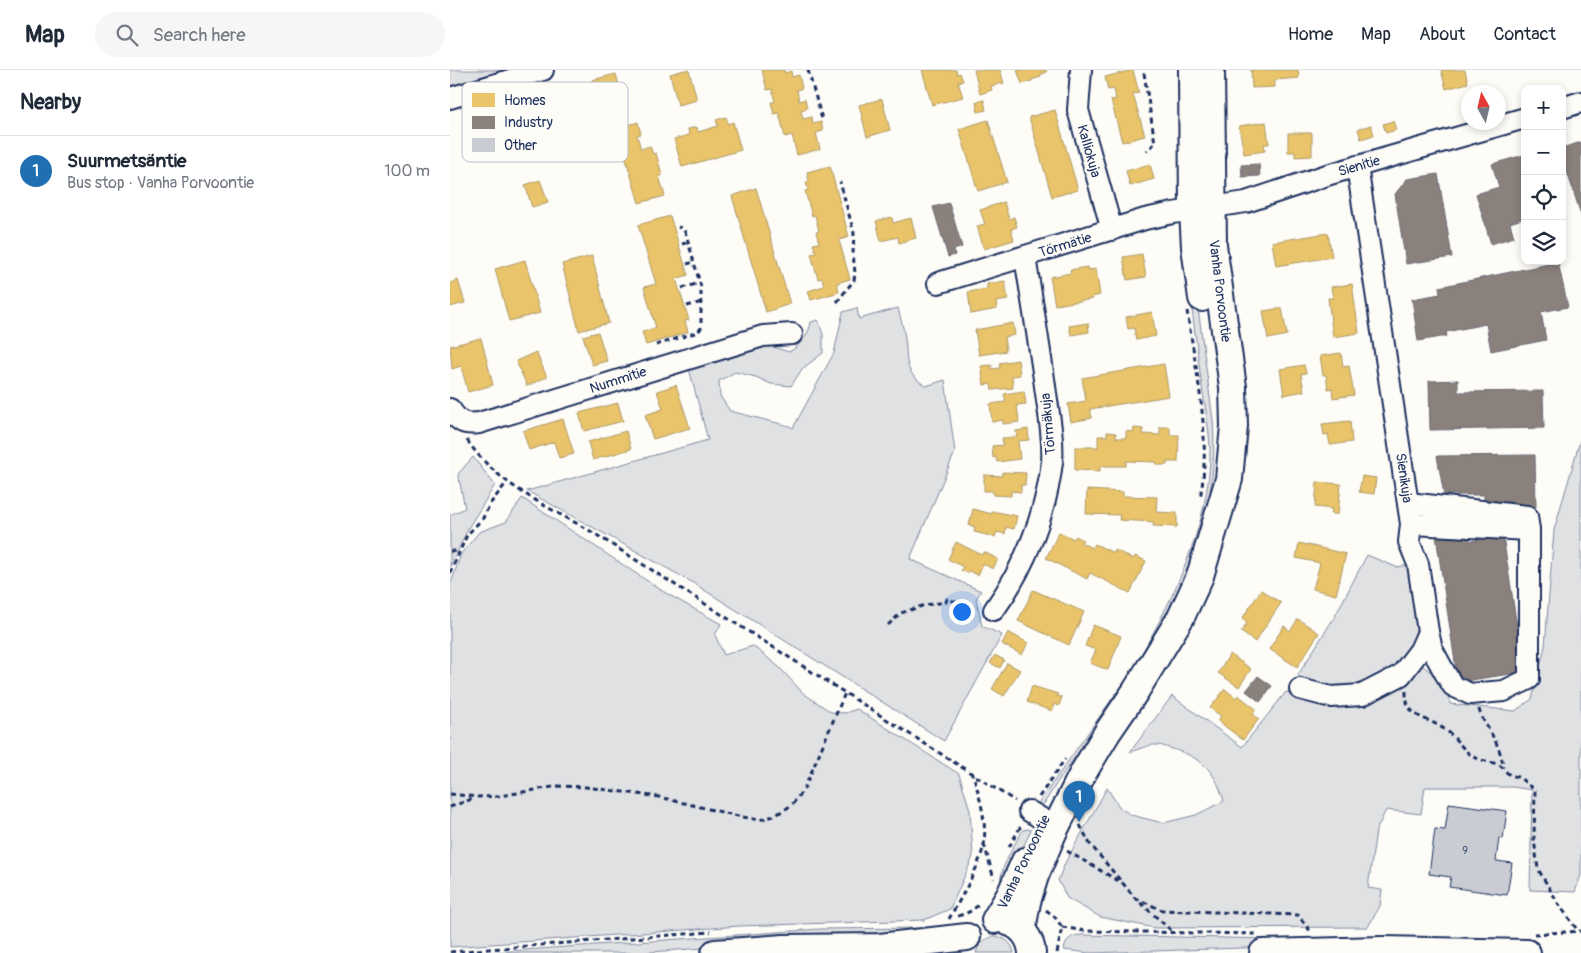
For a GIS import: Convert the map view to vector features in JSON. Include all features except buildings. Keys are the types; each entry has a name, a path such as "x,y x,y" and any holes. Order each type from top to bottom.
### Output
{"main road":[{"name":"Vanha Porvoontie","path":"1033,946 1027,902 1035,876 1053,833 1083,773 1181,617 1200,576 1209,505 1229,479 1234,426 1233,387 1213,245 1203,209 1192,70"},
{"name":"Vanha Porvoontie","path":"1203,209 1211,70"},
{"name":"Vanha Porvoontie","path":"987,912 1010,895 1037,815 1056,795 1075,766 1107,733"},
{"path":"716,942 784,948 880,947 959,936 983,923 987,912 1011,923 1033,946"},
{"path":"1263,953 1383,950 1527,953"}],"street":[{"path":"503,82 543,70"},
{"name":"Kalliokuja","path":"1081,70 1078,110 1112,230"},
{"path":"450,98 462,94"},
{"path":"1566,107 1581,102"},
{"name":"Sienitie","path":"1203,209 1246,202 1357,166 1521,119"},
{"name":"Sienikuja","path":"1357,166 1411,524 1409,542 1418,564 1428,632 1432,649 1453,686 1470,694"},
{"name":"Törmätie","path":"938,283 1145,219 1203,209"},
{"name":"Törmäkuja","path":"994,610 1009,590 1039,523 1048,492 1052,460 1050,423 1025,257"},
{"name":"Nummitie","path":"450,409 458,420 469,424 479,423 662,365 762,336 792,334"},
{"path":"1408,503 1527,516 1529,530 1529,679 1504,691 1470,694"},
{"path":"1411,524 1529,530"},
{"path":"1300,689 1330,697 1362,695 1401,675 1420,650 1428,632"}],"path":[{"path":"808,70 822,119"},
{"path":"1144,73 1155,143 1147,151"},
{"path":"837,302 854,280 855,273 852,253 854,233 840,182"},
{"path":"656,345 698,332 701,328 702,302 700,283 689,242 683,229 678,227"},
{"path":"682,244 689,242"},
{"path":"687,264 694,262"},
{"path":"682,288 700,283"},
{"path":"687,306 702,302"},
{"path":"1186,302 1204,432 1204,480 1209,505"},
{"path":"463,434 485,462 507,482 528,497 592,532 1037,815"},
{"path":"450,573 458,551 467,535 483,518 490,504 507,482"},
{"path":"450,551 458,551"},
{"path":"888,625 901,613 925,605 946,602 948,599 970,606 994,610"},
{"path":"1401,675 1404,682 1406,701 1408,707 1413,712 1444,729 1472,756 1503,767"},
{"path":"450,794 478,797 500,796 558,786 586,787 659,797 711,811 759,820 774,816 792,805 806,787 846,693"},
{"path":"1470,694 1478,708 1480,717 1490,730 1501,754 1505,771 1535,790 1534,839 1538,869 1558,903 1578,931"},
{"path":"1006,854 1037,815 1068,756"},
{"path":"973,773 980,799 984,825 984,843 994,879"},
{"path":"450,807 478,797"},
{"path":"1074,830 1079,822 1090,844 1136,898 1174,933"},
{"path":"959,936 968,883 984,843"},
{"path":"1064,849 1125,885"},
{"path":"993,884 998,871"},
{"path":"1136,898 1162,910 1298,915 1313,934"},
{"path":"1046,901 1044,909 1054,916 1062,927 1057,953"},
{"path":"959,936 969,912 987,912"},
{"path":"943,922 959,936"},
{"path":"450,952 716,942"}],"shaded area":[{"path":"450,70 509,70 470,82 462,82 462,84 450,88"},
{"path":"1191,255 1213,420 1213,469 1210,494 1198,544 1180,591 1160,630 1129,679 1128,677 1158,625 1184,567 1204,507 1209,477 1209,431 1185,259"},
{"path":"857,308 859,319 898,308 908,365 913,376 926,386 945,380 955,452 910,559 981,591 976,599 982,626 1002,635 944,741 690,581 527,491 708,440 688,365 761,343 789,352 803,339 811,322 818,320 823,334 823,353 802,369 791,386 771,384 756,377 735,372 719,381 720,396 730,411 793,428 834,353 843,312"},
{"path":"1581,437 1581,875 1575,892 1530,890 1532,790 1513,787 1425,787 1421,814 1386,810 1376,831 1368,888 1382,890 1380,906 1368,927 1155,928 1100,917 1067,898 1058,880 1066,861 1107,788 1120,808 1131,815 1163,823 1196,815 1224,801 1213,775 1208,768 1194,758 1159,745 1151,745 1130,752 1172,696 1242,747 1286,692 1331,703 1418,662 1447,685 1450,704 1515,711 1532,699 1545,646 1554,530"},
{"path":"473,457 495,485 470,525 450,567 450,515 465,508 458,474"},
{"path":"522,498 664,592 721,624 715,635 724,655 753,646 779,667 803,693 831,712 845,713 857,709 959,774 970,810 973,857 950,909 924,920 739,926 450,947 450,586 461,554 479,532 506,522"},
{"path":"1367,555 1396,567 1411,565 1420,620 1414,646 1397,672 1361,691 1306,687 1298,675 1335,616"},
{"path":"1120,691 1042,807 1038,807 1038,804 1116,693"},
{"path":"1023,830 1031,830 1014,867 1001,886 1004,865"},
{"path":"921,928 927,931 638,953 483,953 820,929"},
{"path":"1081,935 1372,941 1304,946 1090,953 1064,950 1069,939"},
{"path":"994,936 1007,941 1014,953 976,953 982,942"}],"place":[{"name":"Suurmetsäntie","path":"1079,822"}]}
